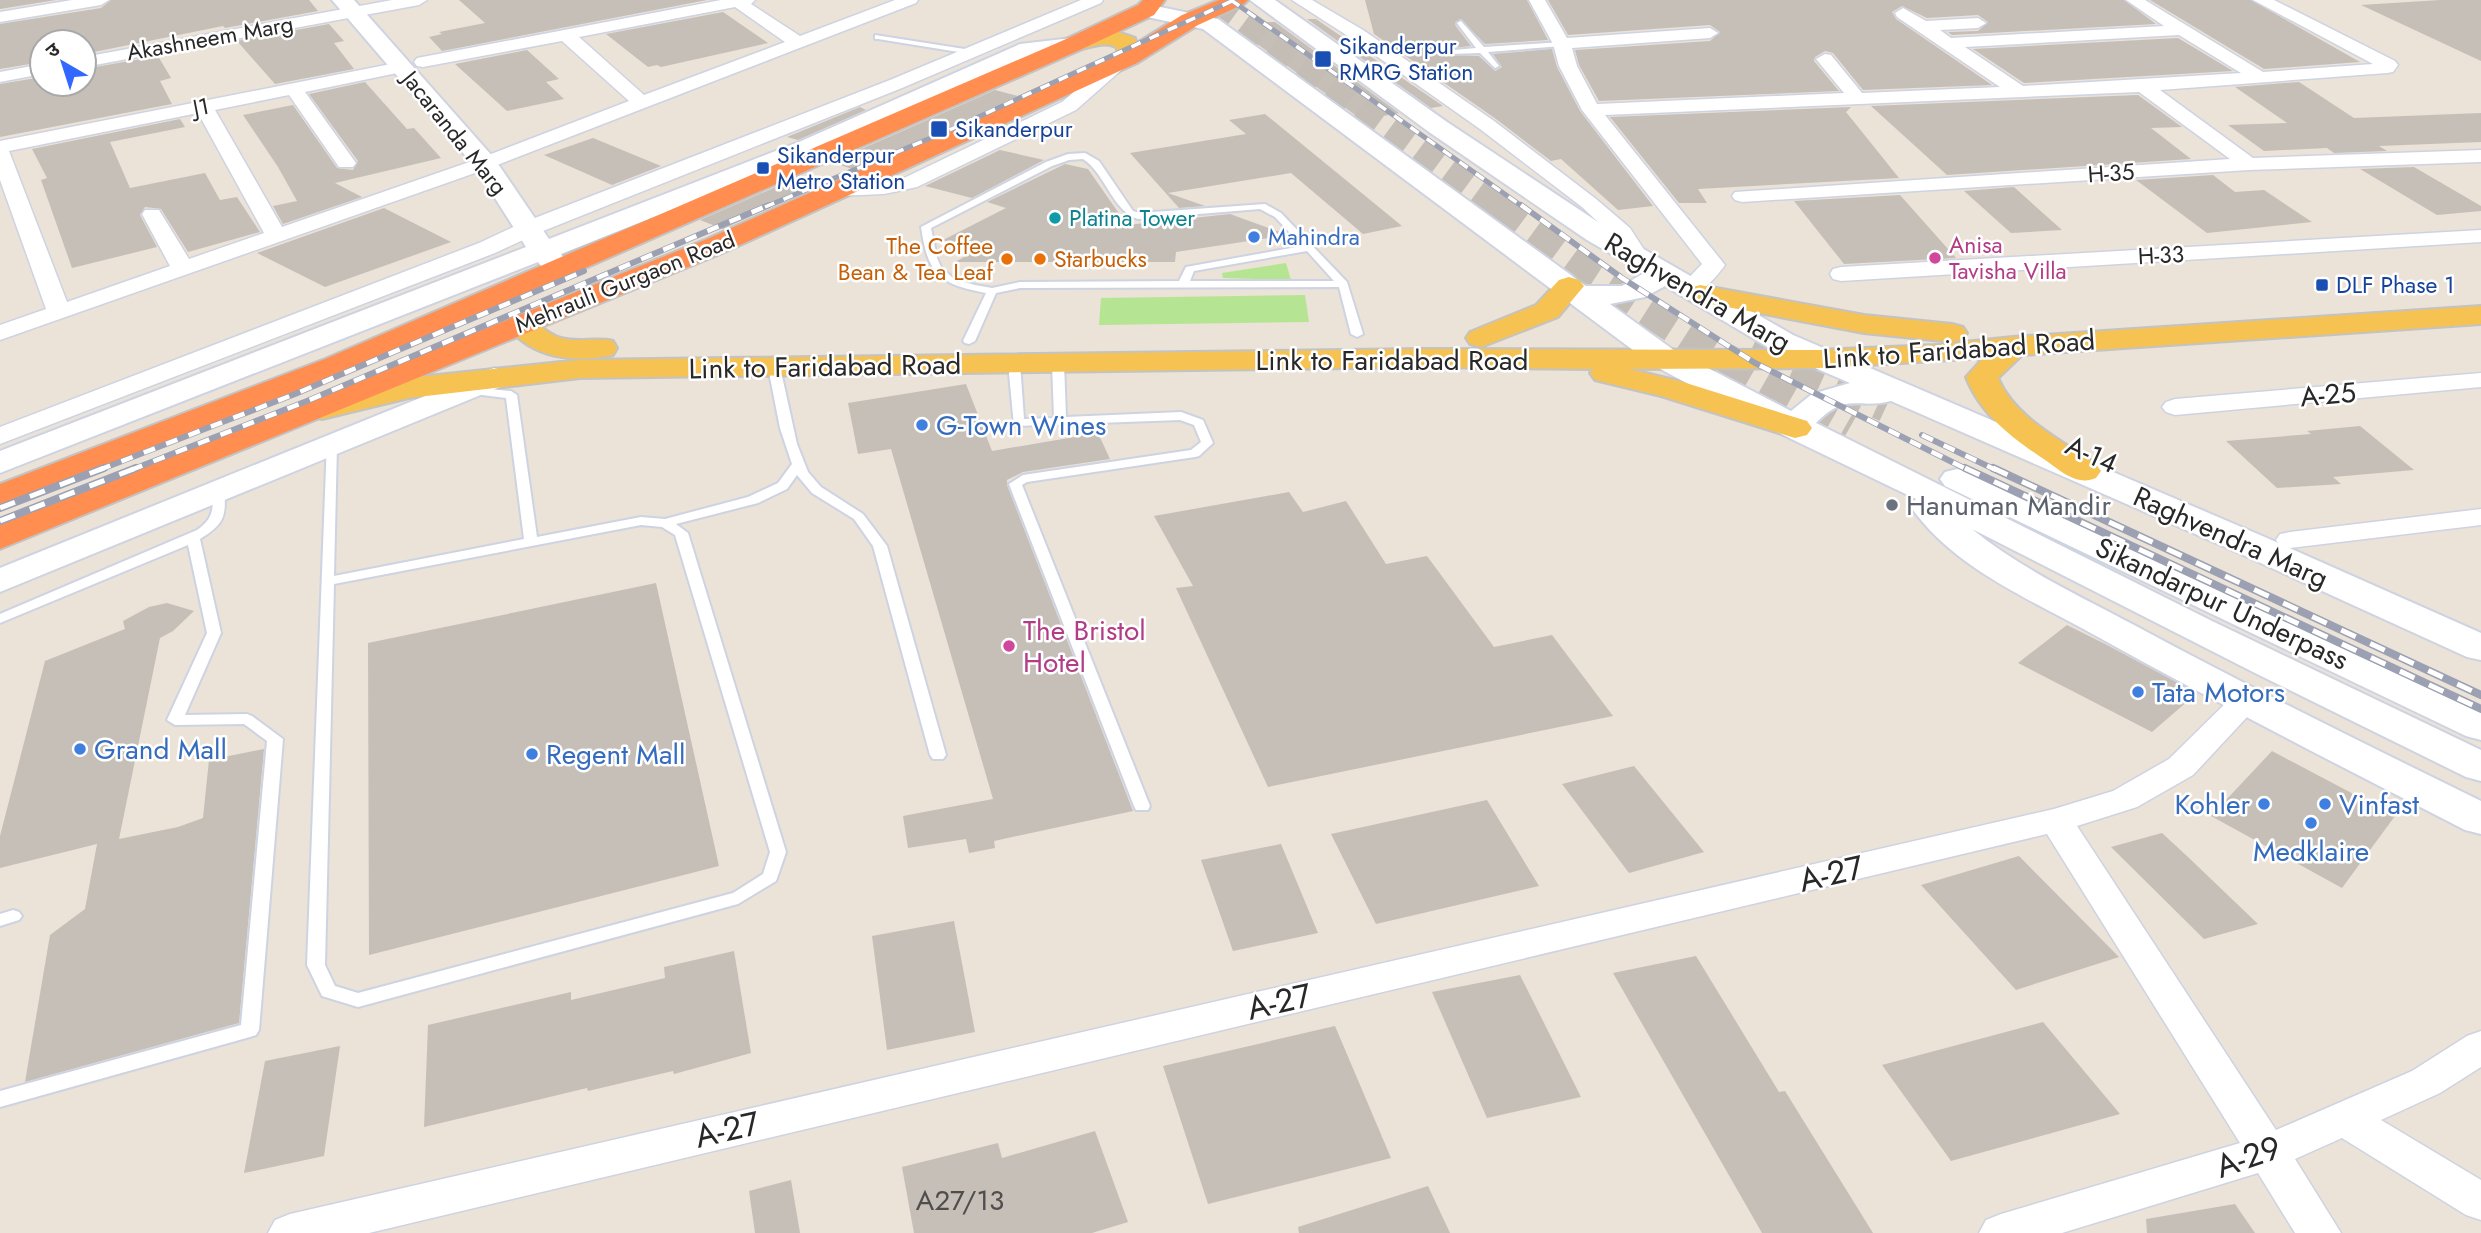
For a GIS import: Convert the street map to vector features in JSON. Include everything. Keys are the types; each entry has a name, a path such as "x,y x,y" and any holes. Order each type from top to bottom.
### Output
{"highway":[{"name":"Mehrauli Gurgaon Road","path":"0,538 717,245 1125,60 1190,20 1237,0"},
{"name":"Mehrauli Gurgaon Road","path":"0,496 337,366 544,249 599,253 1072,45 1150,5"}],"main road":[{"path":"1072,45 1112,37 1127,43 1125,60"},
{"path":"1481,338 1547,311 1575,291"},
{"path":"1695,291 1864,324 1952,333"},
{"name":"Link to Faridabad Road","path":"521,324 536,340 555,348 1357,334 1547,341 1634,334 1782,342 1952,333 2481,296"},
{"name":"Link to Faridabad Road","path":"306,412 409,388 479,384 580,369 1425,358 1819,359 1935,354 2013,346 2481,315"},
{"path":"2013,346 1982,377 1984,387 1994,403 2084,471"},
{"path":"1555,360 1672,389 1795,428"}],"street":[{"path":"0,17 101,0"},
{"name":"Akashneem Marg","path":"98,59 349,6 419,0"},
{"path":"0,333 485,163 910,0"},
{"path":"0,463 544,249 971,52 1095,0"},
{"name":"Raghvendra Marg","path":"1261,0 1438,127 1651,265 1782,342 1897,401 2084,471 2481,648"},
{"path":"1300,0 1357,34 1498,133 1589,203 1622,233 1651,265 1648,286 1633,293 1612,297 1575,291"},
{"path":"1537,0 1562,44 1568,66 1591,110 1714,265 1695,291"},
{"path":"1591,110 2143,86 2381,70 2389,65 2261,0"},
{"path":"743,1 798,43"},
{"name":"J1","path":"0,147 743,1"},
{"path":"1150,5 1190,20 1210,24 1664,358 1724,393 1904,480 2282,673 2481,767"},
{"name":"Jacaranda Marg","path":"349,6 412,65 485,163 544,249"},
{"path":"2130,7 2153,12 2259,78"},
{"path":"1903,13 2020,92"},
{"path":"1923,26 1990,22"},
{"path":"1949,43 2183,30"},
{"path":"1562,44 1710,33"},
{"path":"566,35 642,103"},
{"path":"572,237 808,147 1028,50 1072,45"},
{"path":"1825,59 1858,99"},
{"path":"0,77 28,72"},
{"path":"2143,86 2249,164"},
{"path":"293,88 346,163"},
{"path":"204,106 276,236"},
{"path":"0,153 59,312"},
{"name":"H-35","path":"1742,196 2249,164 2481,156"},
{"path":"152,214 183,269"},
{"path":"544,249 557,229 599,253"},
{"name":"H-33","path":"1841,274 2481,236"},
{"path":"0,436 487,248 544,249"},
{"name":"A-25","path":"2175,407 2481,380"},
{"path":"0,581 479,384"},
{"path":"1795,428 1808,411 1830,394 1867,391 1897,401"},
{"name":"Sikandarpur Underpass","path":"1897,401 2481,671"},
{"name":"A-14","path":"2012,418 2481,623"},
{"name":"Sikandarpur Underpass","path":"1849,429 2481,726"},
{"path":"1904,480 1945,526 1988,557 2241,706 2481,819"},
{"path":"2290,540 2481,517"},
{"name":"A-27","path":"290,1233 438,1196 2056,820 2125,799 2181,767 2241,706"},
{"path":"2056,820 2319,1233"},
{"name":"A-29","path":"2001,1233 2266,1153 2426,1082 2481,1047"},
{"path":"2344,1118 2481,1202"}],"lane":[{"path":"1461,23 1495,66"},
{"path":"878,37 971,52"},
{"path":"1454,52 1562,44"},
{"path":"1343,284 1020,285 992,291 957,285 941,276 929,255 926,227 1049,164 1068,157 1085,156 1096,163 1130,212 1138,216 1262,206 1278,215 1343,284 1357,334"},
{"path":"1184,283 1190,269 1309,248"},
{"path":"969,341 992,291"},
{"path":"1014,363 1018,423 1181,416 1199,423 1207,443 1195,453 1023,480 1014,488 1142,806"},
{"path":"1058,363 1060,420"},
{"path":"774,367 797,465 807,481 825,497 851,511 870,528 880,547 938,755"},
{"path":"479,384 511,395 531,543"},
{"path":"331,443 316,965 328,991 358,1000 738,898 770,877 778,852 681,533 665,523"},
{"path":"327,581 641,521 665,523 753,500 783,486 797,465"},
{"path":"0,620 193,538 216,524 221,510 218,490"},
{"path":"0,1099 250,1030 275,739 247,719 175,720 214,633 193,538"}],"green space":[{"path":"1286,263 1291,280 1223,278 1222,273"},
{"path":"1305,295 1309,322 1099,325 1101,298"}],"building":[{"path":"0,0 56,0 0,9"},
{"path":"111,0 309,0 318,11 225,28 223,26 98,51 98,28 28,28 28,64 0,69 0,24 101,8"},
{"path":"459,0 707,0 442,51 429,37 442,34 439,32 485,23"},
{"path":"1365,0 1527,0 1548,40 1485,44 1460,19 1455,25 1471,46 1453,48 1448,51 1449,55 1479,56 1495,71 1502,67 1493,54 1552,49 1557,67 1580,111 1653,206 1618,210 1561,159 1551,161 1374,34"},
{"path":"1548,0 2124,0 2156,24 1952,35 1948,32 1978,31 1988,22 1978,15 1927,18 1902,6 1892,12 1896,19 1992,85 1863,90 1833,53 1825,51 1815,57 1814,61 1839,91 1599,101 1579,65 1575,50 1710,41 1720,32 1710,25 1568,35"},
{"path":"2150,0 2251,0 2360,62 2264,69"},
{"path":"2481,0 2481,61 2361,5"},
{"path":"723,12 768,43 661,67 648,67 606,34"},
{"path":"1307,19 1316,19 1443,106 1431,108"},
{"path":"1275,22 1399,113 1362,120 1238,30"},
{"path":"329,24 344,41 334,43 354,69 275,84 237,41"},
{"path":"2178,38 2233,71 2024,83 1973,49"},
{"path":"527,50 559,79 546,82 564,99 507,111 455,64"},
{"path":"158,56 171,78 160,81 172,104 0,137 0,84 28,79 28,98 98,98 98,67"},
{"path":"365,82 407,129 414,128 441,158 335,183 362,197 283,224 273,206 297,201 243,115 293,105 337,168 353,170 358,161 309,94"},
{"path":"2299,82 2354,118 2481,113 2481,142 2379,146 2387,151 2334,153 2327,148 2264,151 2228,125 2287,123 2235,87"},
{"path":"995,90 1018,96 855,170 832,162"},
{"path":"2138,95 2182,127 2151,128 2191,159 1947,175 1871,106"},
{"path":"860,107 866,110 798,140 787,137"},
{"path":"1851,107 1846,112 1899,178 1698,189 1707,203 1679,203 1610,117"},
{"path":"1265,114 1402,226 1363,234 1291,173 1168,193 1205,206 1179,208 1130,153 1246,134 1229,120"},
{"path":"180,119 185,127 110,142 130,188 205,173 220,200 237,197 260,232 188,252 161,209 145,207 140,215 157,247 72,268 41,180 47,178 32,149"},
{"path":"593,138 661,166 612,185 544,155"},
{"path":"1000,150 1044,160 972,198 925,186"},
{"name":"Platina Tower","path":"1065,164 1088,169 1127,225 1230,214 1288,235 1176,252 1175,262 955,262 975,251 943,240 1006,208 987,202"},
{"path":"2414,167 2481,206 2481,211 2437,215 2360,169"},
{"path":"803,175 810,190 723,229 700,220"},
{"path":"2213,175 2235,192 2264,190 2312,222 2207,233 2136,180"},
{"path":"2014,187 2062,230 2011,233 1964,191"},
{"path":"1900,195 1956,258 1844,264 1794,201"},
{"path":"384,208 451,242 325,287 257,253"},
{"name":"The Bristol Hotel","path":"966,384 992,451 1098,433 1110,459 1023,472 1007,480 1007,485 1133,811 994,841 995,848 969,853 966,839 908,848 903,816 993,799 891,449 858,454 848,403"},
{"path":"2360,426 2414,470 2333,477 2341,484 2277,488 2226,441 2311,434 2307,431"},
{"path":"1289,492 1303,512 1346,501 1386,564 1427,556 1494,647 1552,635 1613,716 1268,787 1176,588 1193,586 1154,516"},
{"name":"Regent Mall","path":"656,583 719,866 369,955 368,643"},
{"path":"167,603 194,611 173,631 160,638 119,839 178,827 203,818 209,760 264,749 239,1023 25,1082 50,935 85,909 97,844 0,868 0,836 45,661 125,629 123,621 149,607"},
{"path":"2067,625 2197,693 2152,732 2018,663"},
{"path":"2272,751 2395,816 2342,888 2211,816"},
{"path":"1634,766 1704,852 1629,873 1562,784"},
{"path":"1487,800 1539,886 1376,924 1331,834"},
{"path":"2162,833 2258,924 2204,939 2111,847"},
{"path":"1281,844 1318,933 1233,951 1201,860"},
{"path":"2019,856 2119,957 2016,990 1921,885"},
{"path":"954,921 975,1032 887,1050 872,936"},
{"path":"734,951 751,1053 674,1074 673,1071 588,1091 587,1088 424,1127 428,1025 571,992 571,1000 665,978 664,967"},
{"path":"1696,956 1779,1092 1785,1091 1873,1233 1762,1233 1613,973"},
{"path":"1520,975 1581,1097 1487,1118 1432,992"},
{"path":"2043,1022 2120,1114 1951,1161 1882,1065"},
{"path":"1335,1026 1391,1158 1208,1204 1163,1066"},
{"path":"340,1046 324,1156 244,1173 265,1061"},
{"path":"1095,1131 1128,1222 1092,1233 914,1233 902,1167 998,1143 1002,1158"},
{"path":"791,1180 800,1233 755,1233 749,1191"},
{"path":"1428,1186 1450,1233 1299,1233 1298,1227"},
{"path":"2235,1204 2255,1233 2147,1233 2146,1219"}],"tunnel":[{"path":"1216,0 1498,207"},
{"path":"1496,205 1593,276 1693,340 1849,429"},
{"path":"1753,346 1886,407"}],"railway":[{"path":"765,207 945,132 1232,1"},
{"path":"1232,1 1523,207"},
{"path":"131,470 307,401 769,205"},
{"path":"1521,205 1622,278 1755,363 1968,470"},
{"path":"99,470 295,394 584,271"},
{"path":"1922,435 1996,470"},
{"path":"0,508 104,468"},
{"path":"0,521 136,468"},
{"path":"1965,468 2481,709"},
{"path":"1993,468 2481,695"}],"place":[{"name":"Sikanderpur RMRG Station","path":"1323,59"},
{"name":"Sikanderpur","path":"939,129"},
{"name":"Sikanderpur Metro Station","path":"763,168"},
{"name":"Platina Tower","path":"1055,218"},
{"name":"Mahindra","path":"1254,237"},
{"name":"Anisa Tavisha Villa","path":"1935,258"},
{"name":"The Coffee Bean & Tea Leaf","path":"1007,259"},
{"name":"Starbucks","path":"1040,259"},
{"name":"DLF Phase 1","path":"2322,285"},
{"name":"G-Town Wines","path":"922,425"},
{"name":"Hanuman Mandir","path":"1892,505"},
{"name":"The Bristol Hotel","path":"1009,646"},
{"name":"Tata Motors","path":"2138,692"},
{"name":"Grand Mall","path":"80,749"},
{"name":"Regent Mall","path":"532,754"},
{"name":"Kohler","path":"2264,804"},
{"name":"Vinfast","path":"2325,804"},
{"name":"Medklaire","path":"2311,823"}]}
